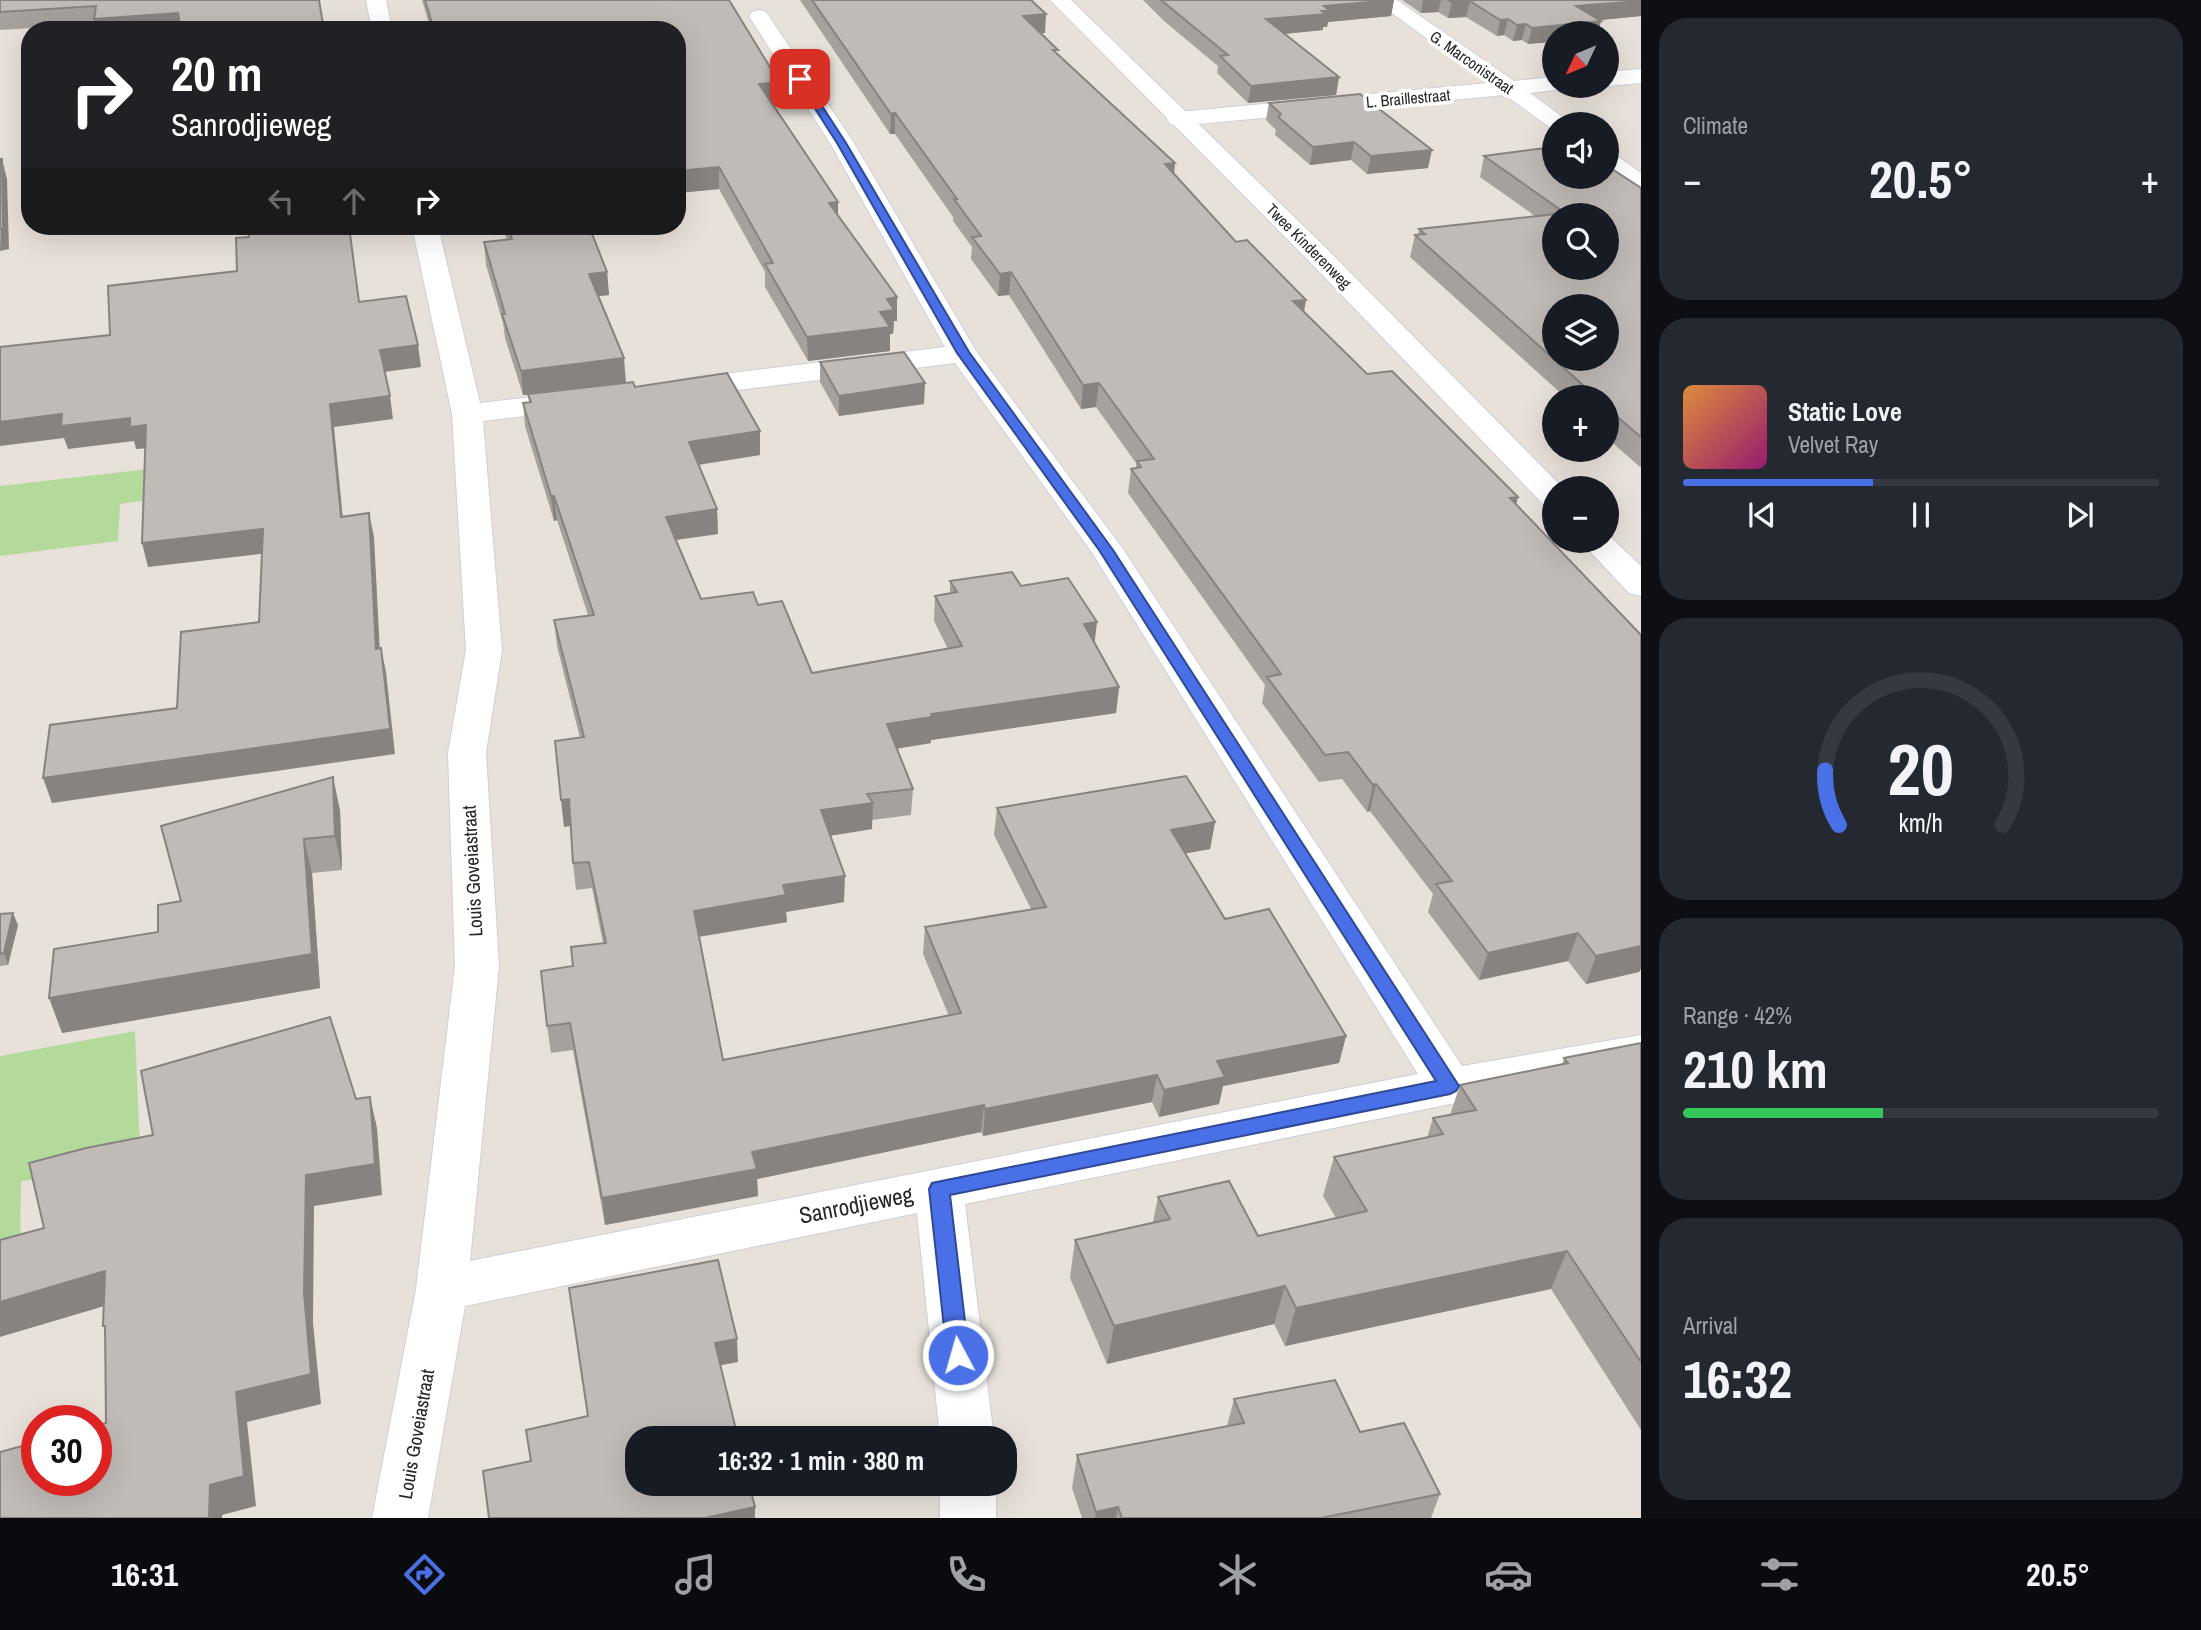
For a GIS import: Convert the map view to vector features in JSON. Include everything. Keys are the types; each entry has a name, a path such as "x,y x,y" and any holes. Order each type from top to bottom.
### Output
{"street":[{"path":"376,0 380,21"},
{"name":"Twee Kinderenweg","path":"1059,0 1314,251 1542,485"},
{"name":"G. Marconistraat","path":"1384,0 1543,112"},
{"path":"760,16 842,143 963,353 1106,550 1450,1086"},
{"path":"1619,78 1641,76"},
{"name":"L. Braillestraat","path":"1178,119 1542,85"},
{"path":"1619,168 1641,184"},
{"name":"Louis Goveiastraat","path":"400,1518 442,1289 477,966 467,753 484,650 467,414 427,235"},
{"path":"660,390 963,353"},
{"path":"467,414 605,397"},
{"path":"1609,553 1641,586"},
{"name":"Sanrodjieweg","path":"442,1289 1450,1086 1641,1052"},
{"path":"939,1189 966,1426"},
{"path":"968,1496 968,1518"}],"green space":[{"path":"157,468 155,499 120,504 118,541 0,556 0,486"},
{"path":"135,1031 141,1171 21,1181 20,1255 0,1260 0,1056"}],"building":[{"path":"0,0 319,0 322,21 179,21 178,13 94,19 96,6 0,12"},
{"path":"425,0 729,0 779,82 759,84 838,202 829,203 897,297 887,299 894,310 880,312 890,327 807,337 765,264 773,263 719,167 686,170 686,21 431,21"},
{"path":"812,0 1031,0 1046,14 1023,16 1058,50 1053,50 1175,163 1165,164 1236,242 1247,240 1306,300 1293,301 1367,374 1392,371 1518,497 1510,498 1542,531 1542,553 1563,553 1641,635 1641,946 1596,956 1578,933 1488,953 1436,884 1452,881 1376,784 1373,785 1348,752 1325,755 1267,677 1281,674 1131,469 1141,467 1137,461 1154,459 1099,383 1083,385 1011,272 1000,274 972,237 981,236 954,199 957,199 895,113 891,114"},
{"path":"1161,0 1393,0 1324,6 1330,11 1322,11 1326,14 1266,19 1339,77 1251,86 1220,56 1228,55"},
{"path":"1448,0 1641,0 1576,6 1601,21 1542,21 1542,27 1532,28 1526,24 1517,25 1508,19 1500,20 1470,1"},
{"path":"1360,94 1432,150 1371,156 1354,142 1313,147 1278,117 1281,114 1269,103"},
{"path":"1542,149 1542,189 1619,189 1619,174 1641,188 1641,437 1619,418 1619,385 1583,385 1567,371 1619,371 1619,294 1542,294 1542,348 1415,235 1425,234 1419,229 1542,216 1542,280 1619,280 1619,203 1551,203 1484,156"},
{"path":"2,159 3,229 0,229"},
{"path":"350,235 359,302 406,296 418,345 380,350 390,396 330,404 341,517 369,513 376,649 381,648 390,729 43,778 50,725 177,708 181,632 259,622 263,529 142,543 146,425 130,427 130,418 61,426 62,414 0,422 0,347 110,335 108,286 237,271 236,238"},
{"path":"510,235 593,235 607,272 589,274 624,358 521,371 502,314 505,314 484,242 512,239"},
{"path":"904,352 925,383 839,396 820,362"},
{"path":"727,373 760,431 689,442 717,509 666,517 701,599 753,592 758,605 782,601 812,673 962,646 935,596 957,592 950,581 1012,572 1021,586 1068,578 1097,622 1084,624 1119,687 931,714 932,717 887,724 913,789 867,794 873,803 821,810 845,876 783,885 786,895 694,911 723,1060 961,1013 925,927 1046,907 997,808 1186,776 1215,822 1171,830 1225,919 1269,909 1346,1036 1217,1061 1225,1077 1164,1090 1157,1075 985,1109 984,1105 752,1152 757,1169 602,1198 570,1023 547,1026 541,971 573,966 571,947 606,943 589,862 573,863 569,799 561,800 555,741 584,737 554,620 594,615 554,496 551,496 523,403 531,402 528,394 633,382 635,387"},
{"path":"333,777 335,836 304,839 312,954 49,998 54,949 158,932 158,905 181,901 161,826"},
{"path":"13,913 4,953 0,954 0,914"},
{"path":"330,1017 356,1099 370,1097 375,1164 306,1175 304,1293 311,1374 236,1392 244,1476 210,1485 209,1518 0,1518 0,1452 21,1446 21,1496 112,1496 112,1405 106,1405 103,1326 105,1271 0,1302 0,1240 44,1228 29,1163 153,1135 141,1071"},
{"path":"1641,1043 1641,1362 1567,1251 1296,1308 1285,1286 1114,1326 1075,1240 1170,1219 1158,1197 1229,1181 1258,1236 1367,1211 1334,1157 1443,1134 1433,1118 1476,1110 1460,1085 1568,1063 1564,1058"},
{"path":"718,1260 737,1339 715,1343 735,1426 625,1426 625,1496 752,1496 755,1507 705,1518 489,1518 483,1471 531,1461 526,1430 588,1416 569,1288"},
{"path":"1335,1380 1360,1432 1404,1423 1440,1494 1321,1518 1122,1518 1118,1507 1096,1512 1077,1455 1244,1423 1234,1399"}],"route":[{"path":"800,79 842,143 963,353 1106,550 1450,1086 939,1189 958,1355"}]}
